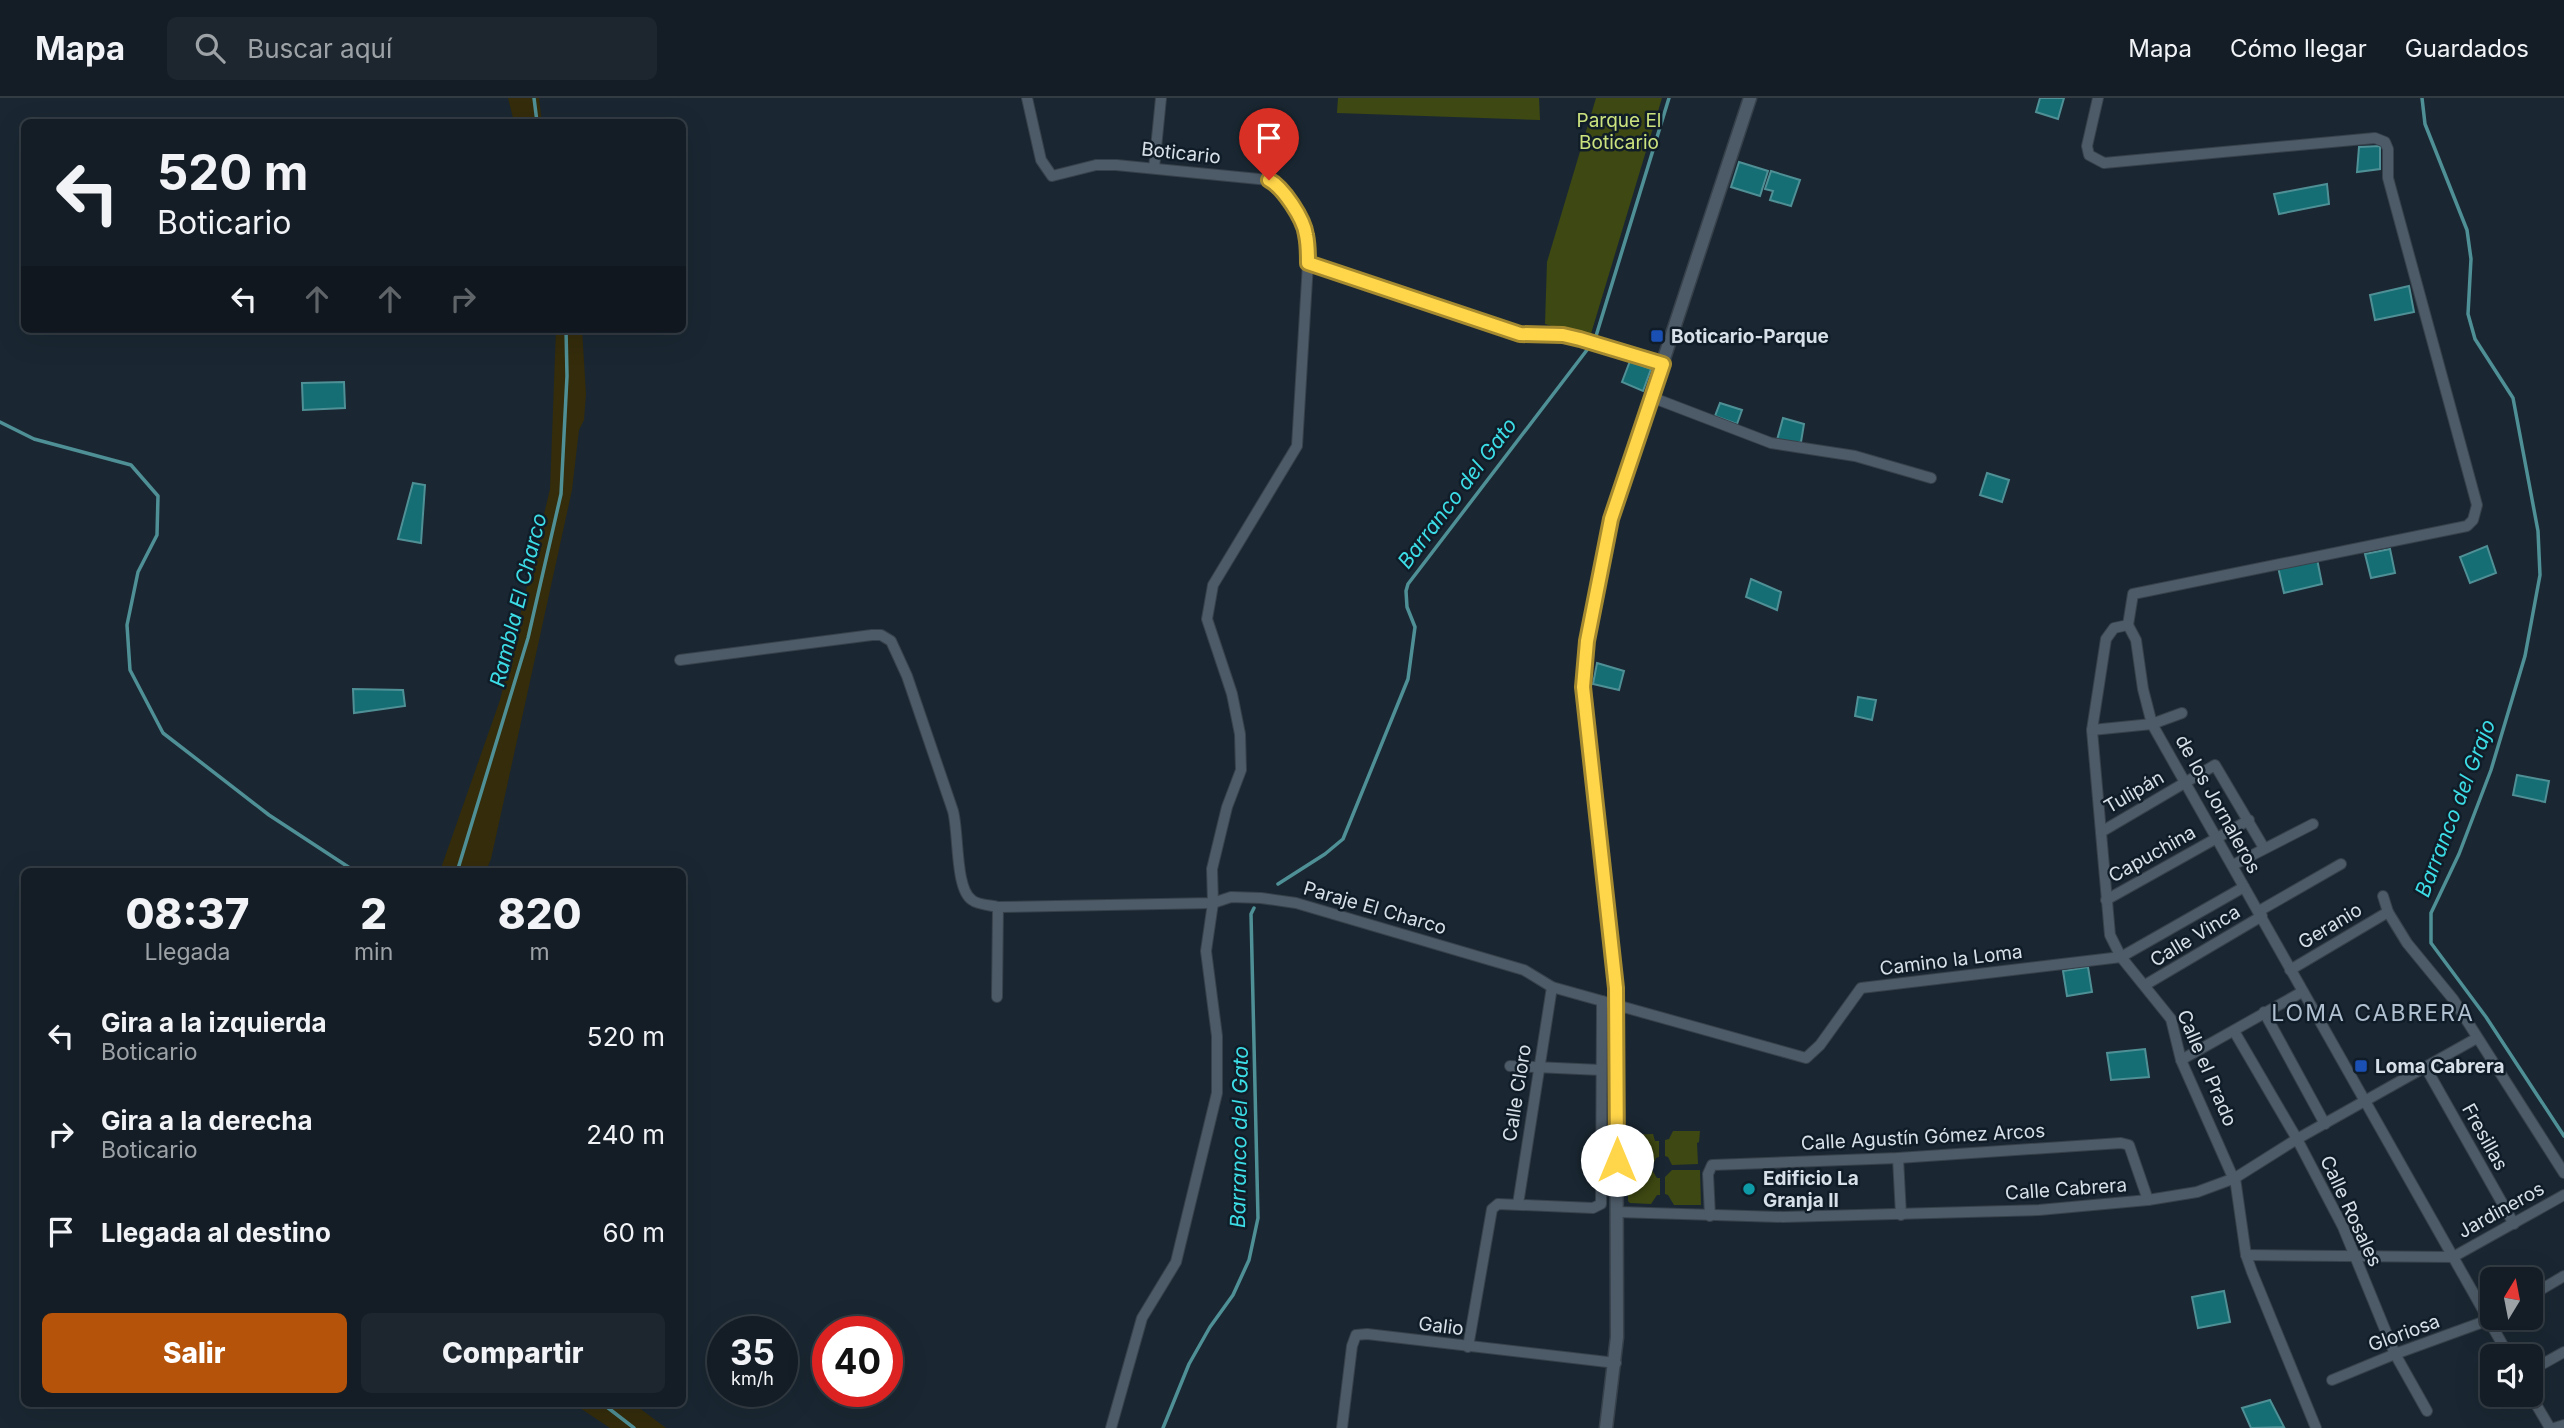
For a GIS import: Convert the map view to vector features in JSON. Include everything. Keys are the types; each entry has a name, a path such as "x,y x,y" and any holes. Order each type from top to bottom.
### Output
{"street":[{"name":"Boticario","path":"1027,98 1041,160 1052,176 1096,165 1269,180 1277,184 1302,222 1306,233 1308,263 1297,446 1213,585 1207,619 1231,694 1240,734 1241,769 1227,807 1212,869 1213,904 1206,951 1217,1036 1217,1093 1176,1262 1142,1318 1111,1428"},
{"path":"1154,168 1161,98"},
{"path":"1606,1428 1616,1363 1617,1005 1600,826 1591,771 1583,687 1587,641 1611,519 1750,98"},
{"path":"2098,98 2087,146 2089,155 2104,163 2368,138 2385,142 2388,149 2388,178 2477,505 2473,520 2467,526 2133,594 2128,625"},
{"path":"1308,263 1520,334 1563,335 1663,364"},
{"path":"1651,397 1772,443 1855,456 1931,478"},
{"name":"Calle el Prado","path":"2128,625 2115,628 2106,639 2092,730 2110,935 2121,957 2171,1019 2181,1060 2235,1178 2246,1255 2316,1428"},
{"name":"de los Jornaleros","path":"2128,625 2136,640 2143,689 2152,724 2302,992 2367,1101"},
{"path":"680,660 872,635 881,635 891,641 907,676 958,828 960,880 964,893 973,902 998,907 998,997"},
{"path":"2092,730 2152,724 2182,713"},
{"name":"Tulipán","path":"2101,832 2216,765 2249,820"},
{"path":"2249,820 2264,848"},
{"name":"Capuchina","path":"2106,900 2249,820"},
{"path":"2233,865 2314,824"},
{"name":"Calle Vinca","path":"2145,985 2341,864"},
{"path":"2121,957 2244,887"},
{"path":"2383,896 2388,912 2407,943 2453,999 2564,1173"},
{"name":"Paraje El Charco","path":"998,907 1213,904 1231,897 1287,900 1524,970 1552,987 1617,1005"},
{"name":"Geranio","path":"2291,970 2388,912"},
{"name":"Camino la Loma","path":"1617,1005 1806,1058 1819,1045 1861,988 2121,957"},
{"name":"Calle Cloro","path":"1518,1204 1552,987"},
{"path":"2181,1060 2302,992"},
{"path":"1468,1347 1492,1209 1498,1204 1593,1208 1601,1204 1602,1001"},
{"path":"2264,1012 2325,1124"},
{"name":"Calle Rosales","path":"2234,1031 2297,1139 2343,1227 2395,1353 2427,1411"},
{"name":"Calle Cabrera","path":"1617,1212 1710,1216 2039,1210 2148,1200 2196,1192 2235,1178 2297,1139 2477,1038"},
{"path":"1510,1066 1601,1070"},
{"name":"Fresillas","path":"2426,1068 2514,1224"},
{"path":"2367,1101 2453,1257 2480,1300"},
{"name":"Calle Agustín Gómez Arcos","path":"1710,1216 1707,1174 1712,1165 1898,1158 2121,1143 2129,1145 2148,1200"},
{"path":"1898,1158 1901,1214"},
{"name":"Jardineros","path":"2246,1255 2453,1257 2564,1195"},
{"path":"2543,1288 2564,1276"},
{"name":"Gloriosa","path":"2332,1380 2395,1353 2480,1323"},
{"name":"Galio","path":"1342,1428 1352,1346 1356,1335 1367,1334 1616,1363"},
{"path":"2543,1364 2564,1352"},
{"path":"2538,1407 2552,1428 2564,1424"}],"green space":[{"path":"1338,98 1539,98 1540,120 1337,113"},
{"name":"Parque El Boticario","path":"1596,98 1662,98 1590,337 1545,324 1547,262"},
{"path":"1673,1131 1700,1131 1697,1143 1698,1164 1672,1165 1665,1156 1665,1140 1669,1139"},
{"path":"1653,1134 1655,1141 1659,1141 1659,1157 1653,1165 1628,1164 1629,1135"},
{"path":"1628,1170 1652,1170 1657,1178 1660,1178 1660,1195 1657,1195 1651,1204 1628,1201"},
{"path":"1672,1170 1700,1170 1701,1205 1674,1205 1665,1194 1665,1177"}],"sand":[{"path":"508,98 539,98 542,119 513,119"},
{"path":"556,333 582,333 586,394 572,490 491,859 487,868 441,868 500,700 550,489"},
{"path":"578,1407 638,1407 666,1428 610,1428"}],"shaded area":[{"path":"2040,98 2064,98 2058,119 2036,112"},
{"path":"2380,146 2380,169 2357,172 2359,147"},
{"path":"1739,162 1768,171 1760,196 1731,187"},
{"path":"1771,171 1800,180 1791,206 1770,200 1773,191 1765,189"},
{"path":"2327,184 2329,204 2279,214 2274,194"},
{"path":"2409,286 2414,312 2375,320 2370,295"},
{"path":"1630,361 1651,369 1643,391 1622,382"},
{"path":"344,382 345,408 303,410 302,383"},
{"path":"1720,403 1742,410 1737,424 1715,416"},
{"path":"1783,418 1804,424 1801,442 1777,440"},
{"path":"1987,473 2009,480 2002,502 1980,495"},
{"path":"413,483 425,485 421,543 398,539"},
{"path":"2487,546 2496,573 2470,583 2460,557"},
{"path":"2390,549 2395,573 2371,578 2365,554"},
{"path":"2317,559 2322,584 2284,593 2278,567"},
{"path":"1751,579 1781,592 1777,610 1746,597"},
{"path":"1597,663 1624,671 1619,690 1593,684"},
{"path":"353,689 403,690 405,706 354,713"},
{"path":"1858,697 1876,700 1872,720 1855,716"},
{"path":"2517,775 2549,781 2545,802 2513,795"},
{"path":"2088,967 2092,992 2067,996 2063,971"},
{"path":"2145,1049 2149,1077 2111,1080 2107,1053"},
{"path":"2224,1291 2230,1322 2198,1328 2192,1297"},
{"path":"2270,1400 2284,1427 2251,1428 2242,1408"}],"waterway":[{"name":"Rambla El Charco","path":"534,98 537,119"},
{"name":"Barranco del Gato","path":"1596,336 1669,98"},
{"name":"Barranco del Grajo","path":"2422,98 2425,124 2467,230 2471,259 2468,314 2475,339 2513,398 2538,531 2540,575 2525,656 2491,770 2459,854 2431,913 2431,943 2486,1017 2564,1136"},
{"name":"Rambla El Charco","path":"458,868 528,638 561,494 567,376 566,333"},
{"name":"Barranco del Gato","path":"1278,884 1343,839 1408,679 1415,627 1407,607 1408,584 1590,346"},
{"path":"0,422 34,439 131,465 158,496 157,535 138,572 127,625 130,670 163,733 269,815 350,868"},
{"name":"Barranco del Gato","path":"1163,1428 1189,1364 1210,1327 1233,1295 1249,1260 1258,1218 1251,914 1254,908"},
{"name":"Rambla El Charco","path":"607,1407 634,1428"}],"place":[{"name":"Boticario-Parque","path":"1657,336"},
{"name":"Loma Cabrera","path":"2361,1066"},
{"name":"Edificio La Granja II","path":"1749,1189"}],"district":[{"name":"LOMA CABRERA","path":"2373,1013"}],"route":[{"path":"1269,180 1281,188 1302,222 1306,233 1308,263 1520,334 1563,335 1616,348 1663,364 1611,519 1587,641 1583,687 1616,988 1617,1160"}]}
